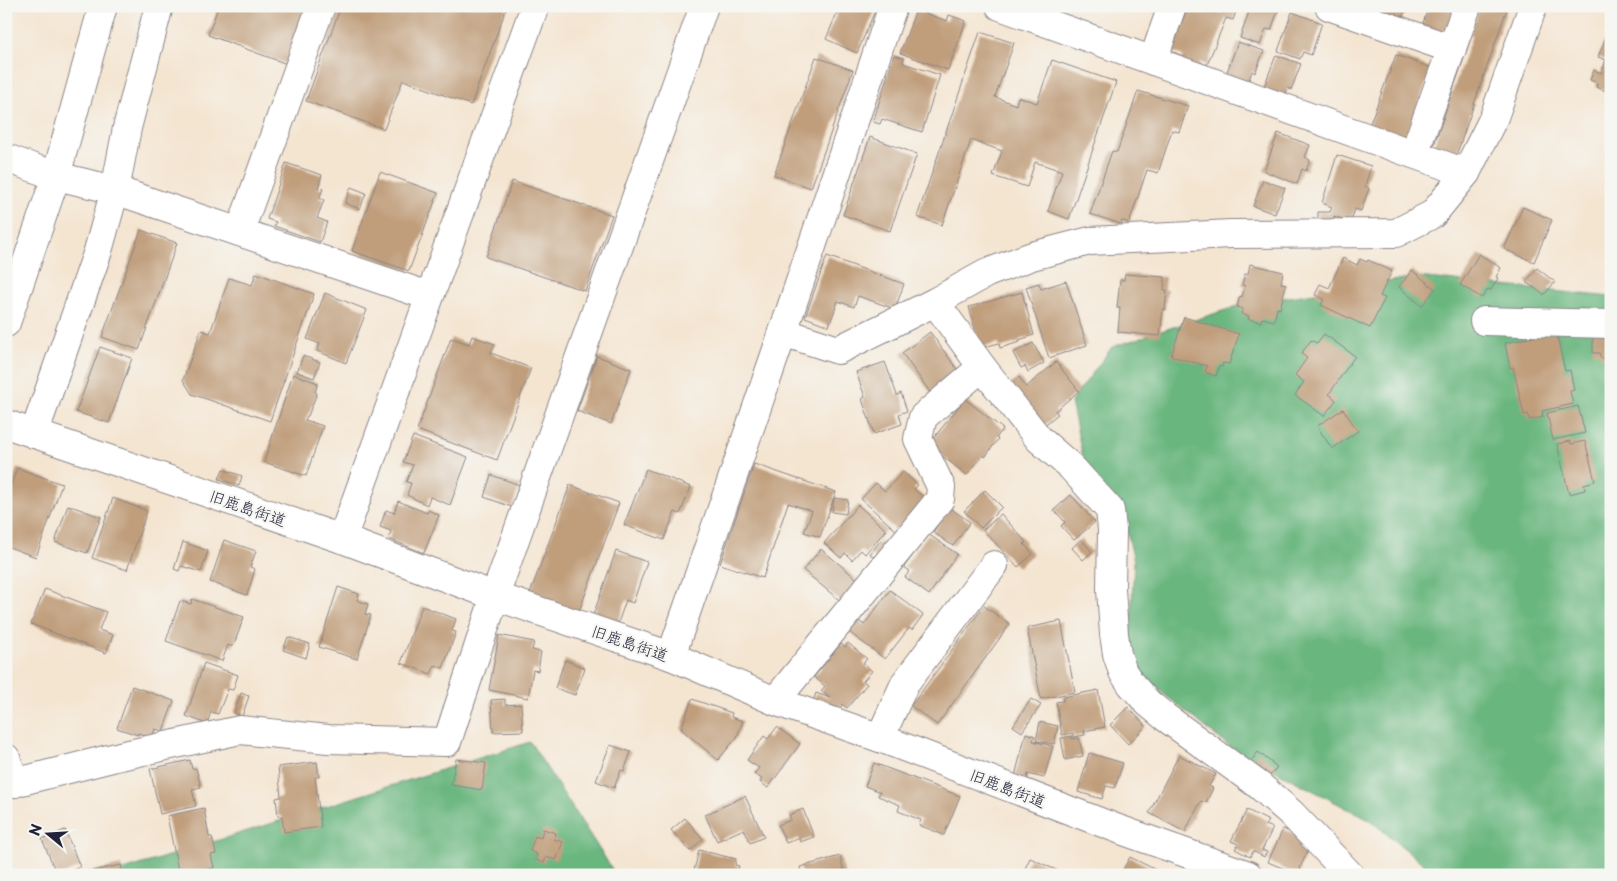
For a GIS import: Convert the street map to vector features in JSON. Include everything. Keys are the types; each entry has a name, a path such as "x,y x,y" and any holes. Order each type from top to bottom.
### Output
{"street":[{"path":"6,323 56,176 103,6"},
{"path":"34,434 98,251 115,190 126,128 159,6"},
{"path":"240,231 321,6"},
{"path":"342,539 535,6"},
{"path":"9,775 120,756 240,730 328,739 447,742 495,596 704,6"},
{"path":"671,656 893,6"},
{"path":"1000,6 1032,12 1153,61 1466,173"},
{"path":"1153,61 1172,6"},
{"path":"1329,6 1452,49"},
{"path":"1414,154 1467,6"},
{"path":"783,332 838,350 987,274 1032,256 1090,241 1231,234 1396,233 1433,214 1466,173 1494,117 1533,6"},
{"path":"6,158 56,176 115,190 429,296"},
{"path":"935,302 982,367 1039,440 1071,467 1110,510 1112,530 1111,589 1114,634 1122,672 1148,703 1260,786 1291,813 1350,875"},
{"path":"1484,322 1611,324"},
{"path":"775,701 940,499 941,487 918,439 923,417 982,367"},
{"name":"旧鹿島街道","path":"6,424 342,539 495,596 671,656 775,701 880,738 1122,830 1248,875"},
{"path":"880,738 905,683 994,564"}],"green space":[{"path":"1417,277 1611,297 1611,875 1437,875 1371,821 1230,747 1129,666 1134,561 1123,514 1088,480 1071,402 1112,347 1244,304"},
{"path":"530,742 616,875 108,875"}],"building":[{"path":"207,6 308,6 287,64 208,35 217,10"},
{"path":"341,6 507,6 471,105 403,80 384,129 306,101"},
{"path":"840,6 877,6 857,53 826,39"},
{"path":"1188,6 1208,6 1208,8 1223,13 1226,6 1238,6 1233,20 1226,18 1207,65 1200,62 1198,70 1181,63 1183,56 1171,51"},
{"path":"1251,6 1273,6 1279,8 1271,30 1266,29 1260,45 1240,38"},
{"path":"1382,6 1410,6 1408,12 1405,10 1400,25 1378,17"},
{"path":"1429,6 1456,6 1448,31 1444,30 1441,39 1420,31"},
{"path":"1480,6 1508,6 1456,156 1433,148 1472,35 1470,34"},
{"path":"916,10 947,21 949,15 966,21 948,70 900,53"},
{"path":"1292,12 1322,23 1311,55 1303,52 1300,59 1278,51"},
{"path":"1611,25 1611,94 1596,87 1597,83 1590,80 1594,70 1601,73 1606,60 1598,57"},
{"path":"980,32 1014,43 995,97 1016,105 1018,97 1037,103 1052,60 1116,82 1069,219 1048,211 1062,171 1035,162 1027,187 993,176 1002,151 971,140 942,225 917,217"},
{"path":"1238,42 1264,51 1255,73 1252,71 1246,88 1224,80"},
{"path":"894,55 904,58 903,63 940,75 922,132 882,119 880,124 873,122"},
{"path":"1276,55 1301,64 1291,90 1288,88 1283,100 1262,92"},
{"path":"1396,55 1432,68 1405,140 1369,126"},
{"path":"816,57 853,70 811,188 774,175"},
{"path":"1138,91 1188,106 1179,132 1172,130 1158,173 1147,170 1129,223 1122,221 1121,224 1090,214 1112,151 1117,152"},
{"path":"1278,133 1310,145 1305,157 1310,160 1306,171 1302,169 1297,184 1264,171"},
{"path":"870,137 917,154 890,231 843,215"},
{"path":"1337,155 1371,166 1365,186 1369,188 1361,211 1355,209 1351,222 1334,216 1333,225 1318,224 1318,212 1330,212 1332,207 1322,203"},
{"path":"286,163 322,175 318,188 323,189 319,198 324,200 317,218 327,222 320,242 274,226 276,222 267,219"},
{"path":"380,172 438,193 409,271 352,251"},
{"path":"1263,180 1285,188 1275,214 1253,206"},
{"path":"512,181 612,215 585,291 486,257"},
{"path":"351,187 366,193 360,209 345,203"},
{"path":"1523,207 1552,220 1534,262 1504,249"},
{"path":"141,230 177,243 139,350 102,337"},
{"path":"1479,254 1501,268 1491,290 1488,289 1482,298 1460,285"},
{"path":"827,256 904,284 895,309 858,296 854,307 838,301 829,326 805,317"},
{"path":"1343,258 1357,265 1360,259 1367,262 1368,260 1392,271 1380,296 1385,298 1370,328 1321,305 1324,299 1315,295 1320,284 1329,288"},
{"path":"1250,264 1283,272 1281,283 1286,284 1280,309 1277,308 1274,321 1262,318 1261,322 1248,319 1249,316 1241,314 1243,309 1237,307 1245,286 1242,285 1245,274 1248,274"},
{"path":"1537,268 1555,282 1544,295 1526,282"},
{"path":"1412,270 1435,289 1422,306 1399,287"},
{"path":"256,273 314,294 270,421 192,394 183,380 201,330 210,333 229,278 252,285"},
{"path":"1125,274 1165,277 1164,290 1167,290 1160,336 1118,332 1120,308 1117,308 1120,280 1124,280"},
{"path":"1066,281 1087,345 1049,358 1026,287 1039,283 1041,289"},
{"path":"1022,292 1034,335 1019,340 1020,342 1000,348 999,343 980,348 969,307"},
{"path":"325,293 367,310 346,363 317,351 320,344 307,339"},
{"path":"1184,317 1239,334 1229,364 1223,363 1222,367 1219,366 1216,376 1205,372 1207,366 1171,356"},
{"path":"1593,330 1611,330 1611,354 1609,354 1609,358 1600,358 1600,353 1593,353"},
{"path":"930,332 960,373 932,395 902,353"},
{"path":"1556,332 1565,371 1570,370 1574,390 1570,391 1573,404 1542,411 1543,417 1529,420 1528,414 1524,415 1513,367 1510,368 1505,343"},
{"path":"1324,334 1355,356 1329,394 1336,400 1324,416 1295,395 1304,382 1295,375 1307,358 1301,354 1311,340 1317,343"},
{"path":"472,336 495,344 491,353 531,368 497,460 417,430 451,338 469,344"},
{"path":"1033,343 1044,363 1028,372 1025,366 1021,368 1013,353"},
{"path":"100,347 132,358 109,423 76,412"},
{"path":"303,356 320,362 314,378 297,372"},
{"path":"597,356 631,369 611,424 577,411"},
{"path":"885,362 897,395 901,393 907,411 899,414 902,424 874,434 862,399 865,397 856,372"},
{"path":"1056,362 1079,391 1055,411 1058,414 1042,427 1011,384 1019,377 1026,387"},
{"path":"293,374 318,383 315,392 317,393 305,420 323,426 306,476 264,462"},
{"path":"965,399 1003,429 985,457 983,455 967,475 928,445"},
{"path":"1578,406 1585,433 1553,440 1547,413"},
{"path":"1343,409 1358,431 1332,449 1317,426"},
{"path":"413,436 468,457 450,505 430,497 427,505 407,495 411,483 406,482 413,465 403,462"},
{"path":"1570,441 1571,444 1585,441 1595,481 1584,484 1585,490 1569,494 1557,444"},
{"path":"754,464 836,492 820,537 804,532 812,511 788,503 763,578 720,564"},
{"path":"17,468 62,484 36,557 6,546 6,500"},
{"path":"223,469 242,476 239,486 219,479"},
{"path":"646,469 691,487 680,514 675,512 664,540 624,525"},
{"path":"903,472 918,485 914,489 925,498 899,533 861,499 876,483 885,491"},
{"path":"491,475 520,485 512,507 484,497"},
{"path":"570,485 619,503 578,614 529,596"},
{"path":"985,490 1002,507 981,528 964,511"},
{"path":"1071,495 1095,522 1074,540 1061,526 1065,522 1054,510"},
{"path":"113,498 147,511 127,570 92,558"},
{"path":"834,498 848,500 846,514 832,512"},
{"path":"398,501 427,513 428,510 439,515 424,553 389,539 391,531 380,527 386,510 394,513"},
{"path":"68,505 101,517 87,553 55,542"},
{"path":"858,505 886,530 865,554 861,550 852,560 845,553 841,558 824,543"},
{"path":"950,508 970,522 953,546 933,532"},
{"path":"1001,514 1026,542 1024,544 1033,554 1018,567 983,530"},
{"path":"928,534 957,554 929,595 905,577 910,571 904,567"},
{"path":"1081,539 1092,552 1083,560 1072,548"},
{"path":"224,540 256,551 250,567 255,569 247,595 210,582"},
{"path":"880,541 888,548 878,560 870,554"},
{"path":"183,542 208,551 201,572 181,566 179,571 174,569"},
{"path":"821,549 862,583 844,604 803,570"},
{"path":"616,551 647,562 633,603 626,600 616,629 591,621"},
{"path":"338,587 359,594 357,600 368,604 365,614 371,615 357,659 319,647"},
{"path":"45,589 106,612 99,630 113,635 106,653 31,624"},
{"path":"890,590 923,615 912,630 909,628 885,659 849,632 858,620 864,625"},
{"path":"192,599 244,617 233,647 228,645 222,661 166,641 180,601 191,604"},
{"path":"422,606 456,619 452,631 456,632 443,668 435,665 431,674 401,663"},
{"path":"984,606 1010,624 937,725 911,706"},
{"path":"1061,621 1075,692 1041,699 1027,628"},
{"path":"499,635 534,642 532,650 541,652 538,671 533,670 528,698 489,690"},
{"path":"288,637 310,644 306,658 283,650"},
{"path":"848,643 867,659 863,663 872,671 863,681 867,684 847,708 842,704 839,713 812,704 816,693 830,698 821,691 825,686 814,677 841,644 845,647"},
{"path":"565,660 585,668 575,695 555,688"},
{"path":"204,663 238,675 233,690 228,689 218,714 211,712 207,724 186,716"},
{"path":"132,686 174,701 163,731 155,729 152,738 117,728"},
{"path":"1098,690 1105,727 1084,731 1085,735 1074,737 1073,733 1062,735 1056,702 1063,701 1063,697"},
{"path":"241,693 249,696 242,716 234,713"},
{"path":"505,699 505,705 521,704 523,731 493,732 491,700"},
{"path":"692,699 732,713 731,717 743,721 737,737 718,760 681,729"},
{"path":"1031,699 1041,705 1022,732 1013,726"},
{"path":"1128,707 1146,726 1128,744 1110,725"},
{"path":"1040,722 1058,726 1054,744 1036,741"},
{"path":"777,727 800,744 768,788 760,782 762,779 754,774 759,768 747,760 764,736 768,739"},
{"path":"1026,733 1035,736 1033,741 1053,746 1044,778 1028,774 1027,780 1015,776"},
{"path":"1072,736 1072,739 1079,738 1083,756 1065,760 1061,738"},
{"path":"610,745 631,752 624,771 621,770 614,788 596,781"},
{"path":"1258,752 1277,767 1269,777 1250,762"},
{"path":"1089,753 1123,763 1115,788 1106,786 1102,799 1078,792"},
{"path":"1179,755 1216,774 1209,786 1213,788 1206,803 1201,801 1185,832 1149,813"},
{"path":"456,759 486,763 482,790 451,785"},
{"path":"190,760 192,769 196,768 201,787 192,789 196,806 160,814 150,769"},
{"path":"317,762 319,777 315,777 321,827 284,832 282,816 278,816 276,798 281,797 278,767"},
{"path":"874,763 960,796 944,835 919,825 921,820 898,811 900,805 878,796 880,792 865,786"},
{"path":"745,796 764,837 750,843 744,829 717,841 705,815"},
{"path":"204,808 209,837 212,837 216,854 211,855 214,868 179,875 167,816"},
{"path":"803,809 814,837 800,842 799,838 786,843 778,825 791,820 789,815"},
{"path":"1247,810 1269,821 1266,825 1273,828 1262,850 1267,852 1264,857 1253,851 1250,857 1235,849 1238,844 1231,841"},
{"path":"685,818 703,839 690,851 671,830"},
{"path":"543,829 556,833 554,839 563,842 556,860 546,857 544,863 536,860 537,854 530,851 535,836 541,838"},
{"path":"1283,829 1302,837 1309,848 1299,875 1268,862"},
{"path":"65,830 80,867 57,875 42,839"},
{"path":"699,850 736,859 735,865 739,866 737,875 693,875"},
{"path":"840,856 845,875 802,875 800,867"},
{"path":"1130,857 1166,875 1116,875 1118,871 1121,873"},
{"path":"1030,858 1067,875 1022,875"},
{"path":"121,865 123,875 78,875 78,874"}]}
